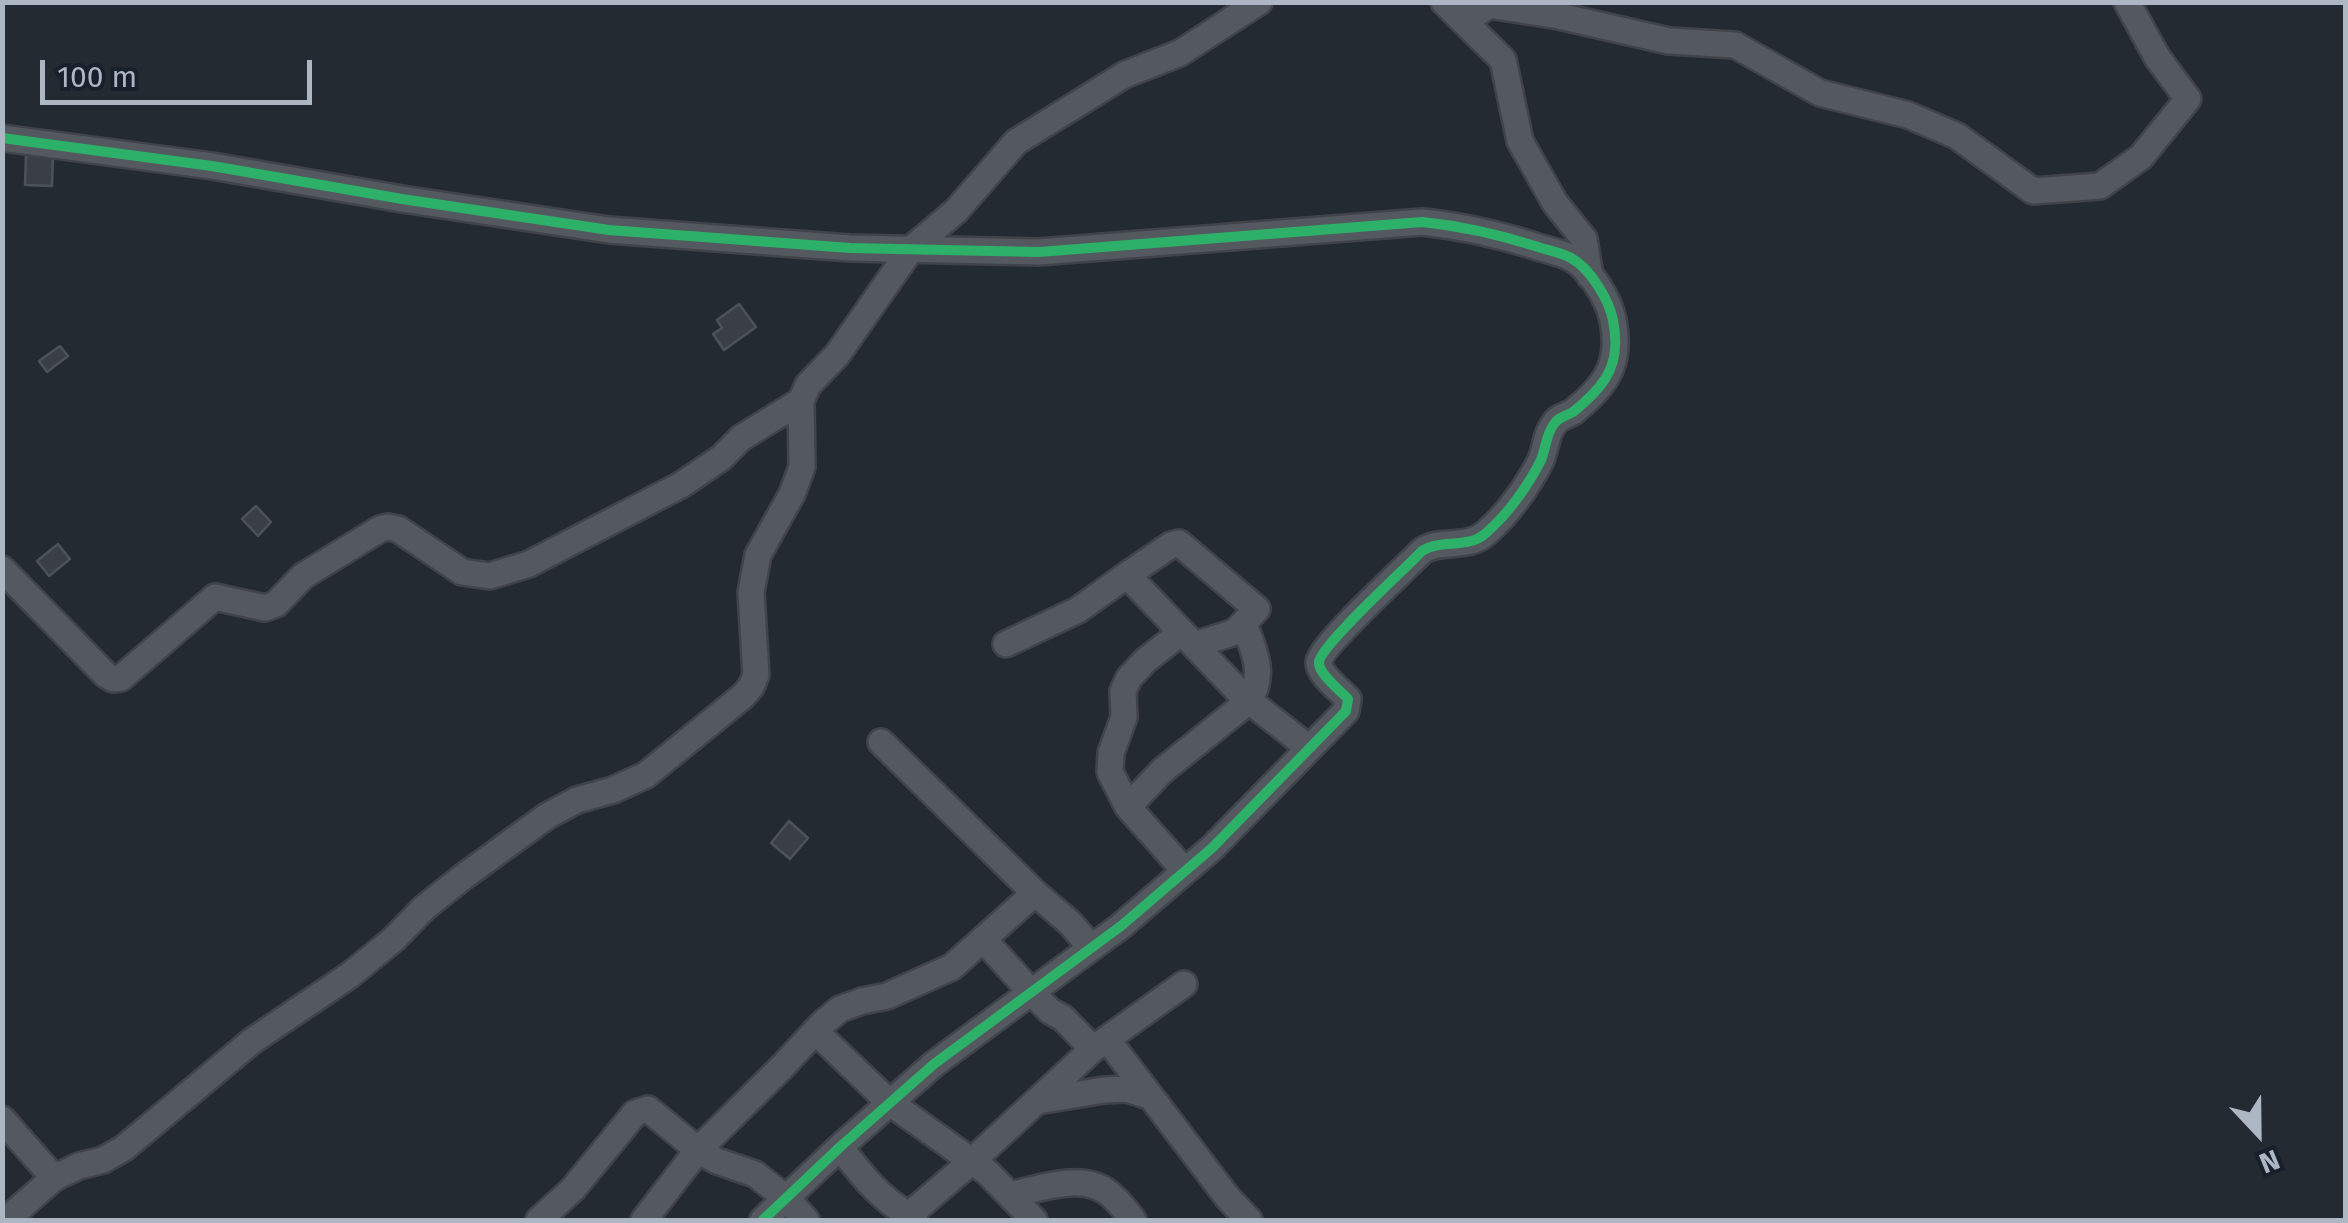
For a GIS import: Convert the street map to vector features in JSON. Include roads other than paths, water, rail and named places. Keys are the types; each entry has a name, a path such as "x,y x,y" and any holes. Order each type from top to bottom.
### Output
{"street":[{"path":"6,1220 54,1178 124,1148 252,1040 350,975 424,908 547,816 646,775 743,696 756,676 752,592 758,556 792,494 802,467 801,401 808,386 837,355 911,249 956,210 1016,142 1124,75 1180,54 1259,2"},
{"path":"1444,2 1503,60 1520,140 1555,203 1584,239 1590,276"},
{"path":"1464,21 1489,4 1668,41 1735,45 1820,92 1908,115 1958,136 2033,191 2100,186 2141,157 2188,99 2157,57 2127,2"},
{"path":"2,138 212,166 609,230 850,248 1039,252 1422,222 1466,226 1505,236 1574,259 1590,276 1612,313 1616,334 1616,355 1605,380 1573,412 1555,420 1533,473 1514,504 1484,536 1454,546 1432,545 1422,551 1320,657 1318,665 1322,672 1348,699 1346,711 1249,812 1185,871 1121,926 934,1064 763,1220"},
{"path":"2,569 106,675 121,678 215,596 265,608 276,604 303,576 380,529 398,529 462,572 490,576 529,564 681,486 721,458 740,438 801,401"},
{"path":"1006,644 1078,610 1179,542 1257,609 1236,632 1188,638 1146,660 1123,691 1124,717 1111,752 1110,772 1128,807 1185,871"},
{"path":"1127,575 1249,700 1309,748"},
{"path":"1128,807 1162,771 1249,700 1255,690 1258,664 1244,624"},
{"path":"881,742 1035,894 1070,923 1091,948"},
{"path":"644,1220 698,1150 840,1009 886,996 952,967 1035,894"},
{"path":"983,940 1050,1010 1100,1044 1150,1096 1249,1220"},
{"path":"840,1147 864,1178 894,1207 912,1218 1100,1044 1184,984"},
{"path":"815,1031 889,1102 987,1172 1034,1220"},
{"path":"1038,1101 1104,1090 1127,1089 1150,1096"},
{"path":"551,1217 636,1113 648,1109 698,1150 754,1174 786,1198 806,1220"},
{"path":"2,1119 54,1178"},
{"path":"1010,1195 1062,1184 1092,1184 1110,1193 1133,1220"}]}
